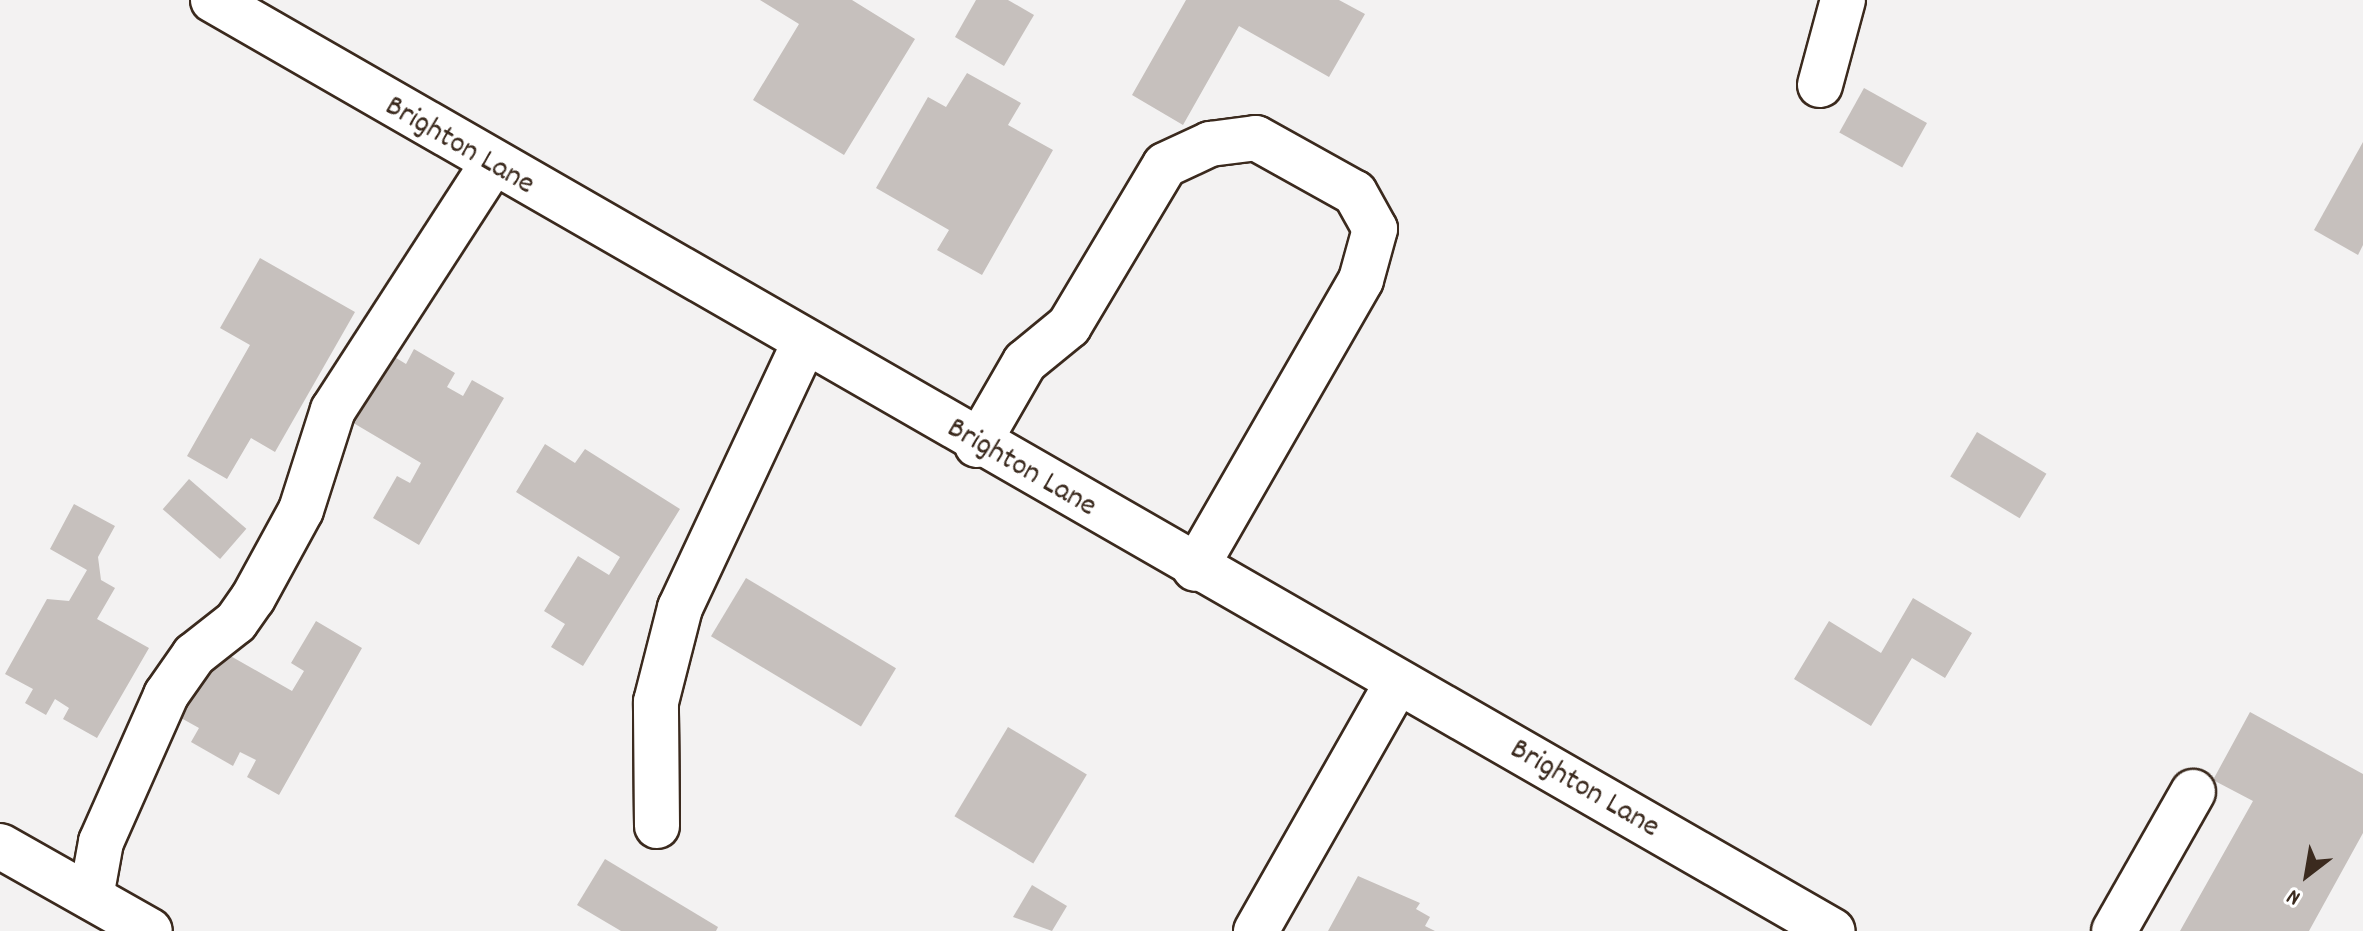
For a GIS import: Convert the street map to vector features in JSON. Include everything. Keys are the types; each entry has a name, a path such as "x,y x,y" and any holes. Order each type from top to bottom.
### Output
{"street":[{"name":"Brighton Lane","path":"213,0 491,166 1833,931"},
{"path":"1820,85 1843,0"},
{"path":"977,445 1025,362 1069,326 1165,165 1210,144 1256,138 1355,193 1375,229 1361,280 1195,569"},
{"path":"91,897 101,842 166,695 194,655 236,622 253,598 301,510 333,410 491,166"},
{"path":"657,826 656,702 680,608 803,345"},
{"path":"1256,931 1397,683"},
{"path":"2114,931 2193,792"},
{"path":"0,846 150,931"}],"building":[{"path":"760,0 852,0 915,39 844,155 753,100 799,24"},
{"path":"976,0 1008,0 1034,15 1004,66 955,37"},
{"path":"1186,0 1339,0 1365,14 1329,77 1239,26 1183,125 1132,95"},
{"path":"967,73 1021,103 1008,125 1053,150 982,275 937,250 949,230 876,188 928,97 946,107"},
{"path":"1864,88 1927,123 1902,168 1839,133"},
{"path":"2363,142 2363,245 2358,255 2314,230"},
{"path":"260,258 355,312 275,452 251,438 227,479 187,456 250,345 220,328"},
{"path":"414,349 455,373 447,387 463,396 472,380 504,398 419,545 373,518 397,476 410,483 421,463 350,421 388,353 406,364"},
{"path":"1977,432 2046,474 2020,518 1950,477"},
{"path":"545,444 575,463 585,449 680,509 583,666 551,647 565,624 544,611 578,556 609,575 620,557 516,492"},
{"path":"189,479 246,529 220,559 163,509"},
{"path":"74,504 115,526 98,557 101,580 115,588 97,619 149,648 97,738 63,719 69,708 55,699 46,715 25,703 33,689 5,674 47,599 69,601 87,570 50,549"},
{"path":"746,578 896,668 861,726 711,636"},
{"path":"1913,598 1972,633 1945,678 1912,658 1871,726 1794,679 1829,621 1881,653"},
{"path":"316,621 362,648 279,795 247,777 256,760 240,752 233,766 191,742 199,728 181,718 220,650 292,691 304,671 291,663"},
{"path":"2250,712 2363,774 2363,833 2309,931 2180,931 2253,801 2213,780"},
{"path":"1008,727 1087,774 1033,864 954,816"},
{"path":"605,859 718,927 716,931 621,931 577,905"},
{"path":"1358,876 1420,903 1416,909 1430,917 1425,926 1435,931 1328,931"},
{"path":"1032,885 1067,906 1052,931 1013,917"}]}
